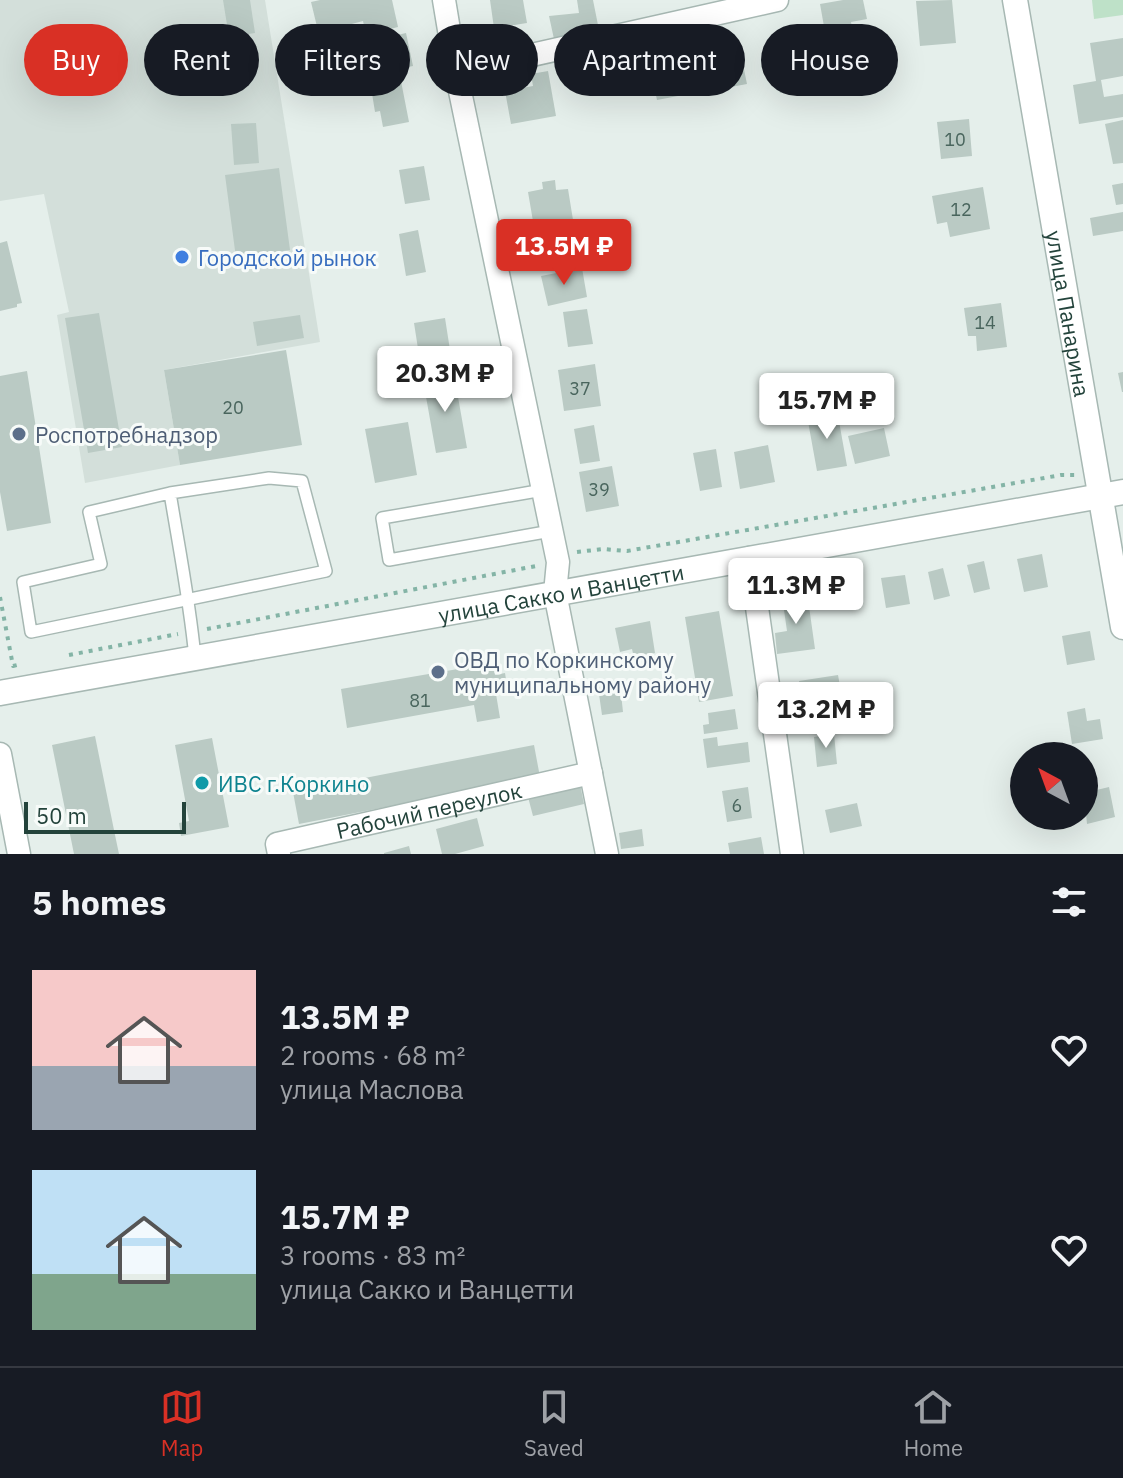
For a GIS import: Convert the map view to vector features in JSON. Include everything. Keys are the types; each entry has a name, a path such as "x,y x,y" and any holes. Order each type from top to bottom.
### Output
{"street":[{"path":"444,0 448,24"},
{"path":"538,52 728,5 777,0"},
{"name":"улица Панарина","path":"1015,0 1107,488 1123,627"},
{"path":"461,96 558,562 555,593 607,854"},
{"name":"улица Сакко и Ванцетти","path":"0,693 750,558 1107,488"},
{"path":"750,558 792,854"},
{"path":"0,754 19,854"},
{"name":"Рабочий переулок","path":"279,854 277,844 591,773"}],"lane":[{"path":"269,478 302,481 326,571 188,599 31,632 23,582 101,564 89,512 170,493 269,478"},
{"path":"543,490 382,518 389,560 551,531"},
{"path":"170,493 195,658"}],"path":[{"path":"58,658 558,562 576,552 603,549 627,551 1061,475 1107,488"},
{"path":"0,597 13,666 28,663"}],"shaded area":[{"name":"Городской рынок","path":"0,0 265,0 275,62 275,96 280,96 320,342 164,370 180,465 85,483 57,315 69,312 44,194 0,201"}],"green space":[{"path":"1092,0 1123,0 1123,15 1094,19"}],"building":[{"path":"223,0 250,0 254,24 227,24"},
{"path":"392,0 397,24 364,24 363,21 316,24 311,2"},
{"path":"490,0 523,0 527,23 493,24"},
{"path":"577,0 593,0 598,24 554,24 554,39 549,16 579,13"},
{"path":"863,0 867,19 851,24 824,24 820,4"},
{"path":"952,0 956,43 920,46 916,1"},
{"path":"1123,38 1123,76 1101,80 1104,97 1123,94 1123,117 1079,124 1073,85 1096,81 1090,43"},
{"path":"548,71 556,116 511,124 506,96 538,96 538,73"},
{"path":"372,96 404,96 409,122 383,127 380,111 375,112"},
{"path":"656,96 678,96 657,100"},
{"path":"969,119 972,156 941,159 937,122"},
{"path":"1123,120 1123,163 1113,164 1105,124"},
{"path":"256,123 259,163 234,165 231,124"},
{"path":"424,166 430,200 405,204 399,170"},
{"path":"279,168 290,250 236,258 225,175"},
{"path":"555,180 556,190 568,189 574,226 535,233 528,192 543,189 542,182"},
{"path":"1123,183 1123,204 1116,205 1112,185"},
{"path":"983,187 990,229 950,237 947,222 937,224 932,196"},
{"path":"1123,212 1123,231 1093,236 1090,218"},
{"path":"418,230 426,272 406,276 399,234"},
{"path":"7,241 22,303 0,311 0,243"},
{"path":"582,268 587,297 548,306 541,276"},
{"path":"1001,303 1007,347 977,351 976,336 968,336 964,308"},
{"path":"587,309 593,344 568,347 563,312"},
{"path":"99,313 122,447 88,453 65,318"},
{"path":"300,315 304,338 257,346 253,322"},
{"path":"445,318 450,350 419,355 414,323"},
{"path":"286,350 302,445 180,465 164,370"},
{"path":"595,364 601,406 564,411 558,370"},
{"name":"Роспотребнадзор","path":"27,371 51,523 7,531 0,492 0,376"},
{"path":"1123,372 1123,392 1122,392 1118,373"},
{"path":"454,374 467,448 436,453 423,380"},
{"path":"837,410 847,466 817,471 807,416"},
{"path":"408,422 417,475 375,483 365,429"},
{"path":"594,425 600,461 580,464 574,429"},
{"path":"884,428 890,456 855,464 848,436"},
{"path":"768,445 775,482 740,489 734,452"},
{"path":"716,449 722,487 700,491 693,453"},
{"path":"612,466 619,506 586,512 579,472"},
{"path":"1042,554 1048,587 1024,592 1017,559"},
{"path":"984,561 990,589 974,593 967,565"},
{"path":"943,568 950,596 934,600 928,572"},
{"path":"905,575 910,604 886,608 881,578"},
{"path":"807,592 815,649 777,654 775,633 787,631 782,596"},
{"path":"719,611 733,696 699,702 685,617"},
{"path":"650,621 655,653 634,658 632,649 620,652 615,628"},
{"path":"1090,631 1095,660 1067,665 1062,636"},
{"path":"493,663 495,675 505,673 508,692 496,694 500,718 477,722 474,705 347,728 341,689"},
{"path":"838,675 844,708 829,711 826,699 803,703 799,681"},
{"path":"620,684 623,712 602,715 598,687"},
{"path":"1085,708 1087,721 1100,719 1103,739 1072,742 1067,712"},
{"path":"735,709 738,729 704,734 703,725 709,724 708,713"},
{"path":"834,734 837,764 817,767 814,737"},
{"path":"95,736 119,854 74,854 52,745"},
{"path":"717,737 718,746 748,742 750,762 707,768 703,739"},
{"name":"ИВС г.Коркино","path":"212,738 229,827 181,836 179,823 189,821 175,745"},
{"path":"534,745 540,777 299,824 293,792"},
{"path":"580,784 584,804 533,816 528,797"},
{"path":"748,787 752,818 727,822 722,791"},
{"path":"1109,787 1115,817 1098,821 1098,790"},
{"path":"857,803 862,826 830,833 825,810"},
{"path":"477,818 484,846 455,854 442,854 436,829"},
{"path":"642,829 644,846 621,849 619,833"},
{"path":"761,837 764,854 730,854 728,843"},
{"path":"409,846 411,854 384,854 384,853"}],"place":[{"name":"Городской рынок","path":"182,257"},
{"name":"Роспотребнадзор","path":"19,434"},
{"name":"ОВД по Коркинскому муниципальному району","path":"438,672"},
{"name":"ИВС г.Коркино","path":"202,783"}]}
